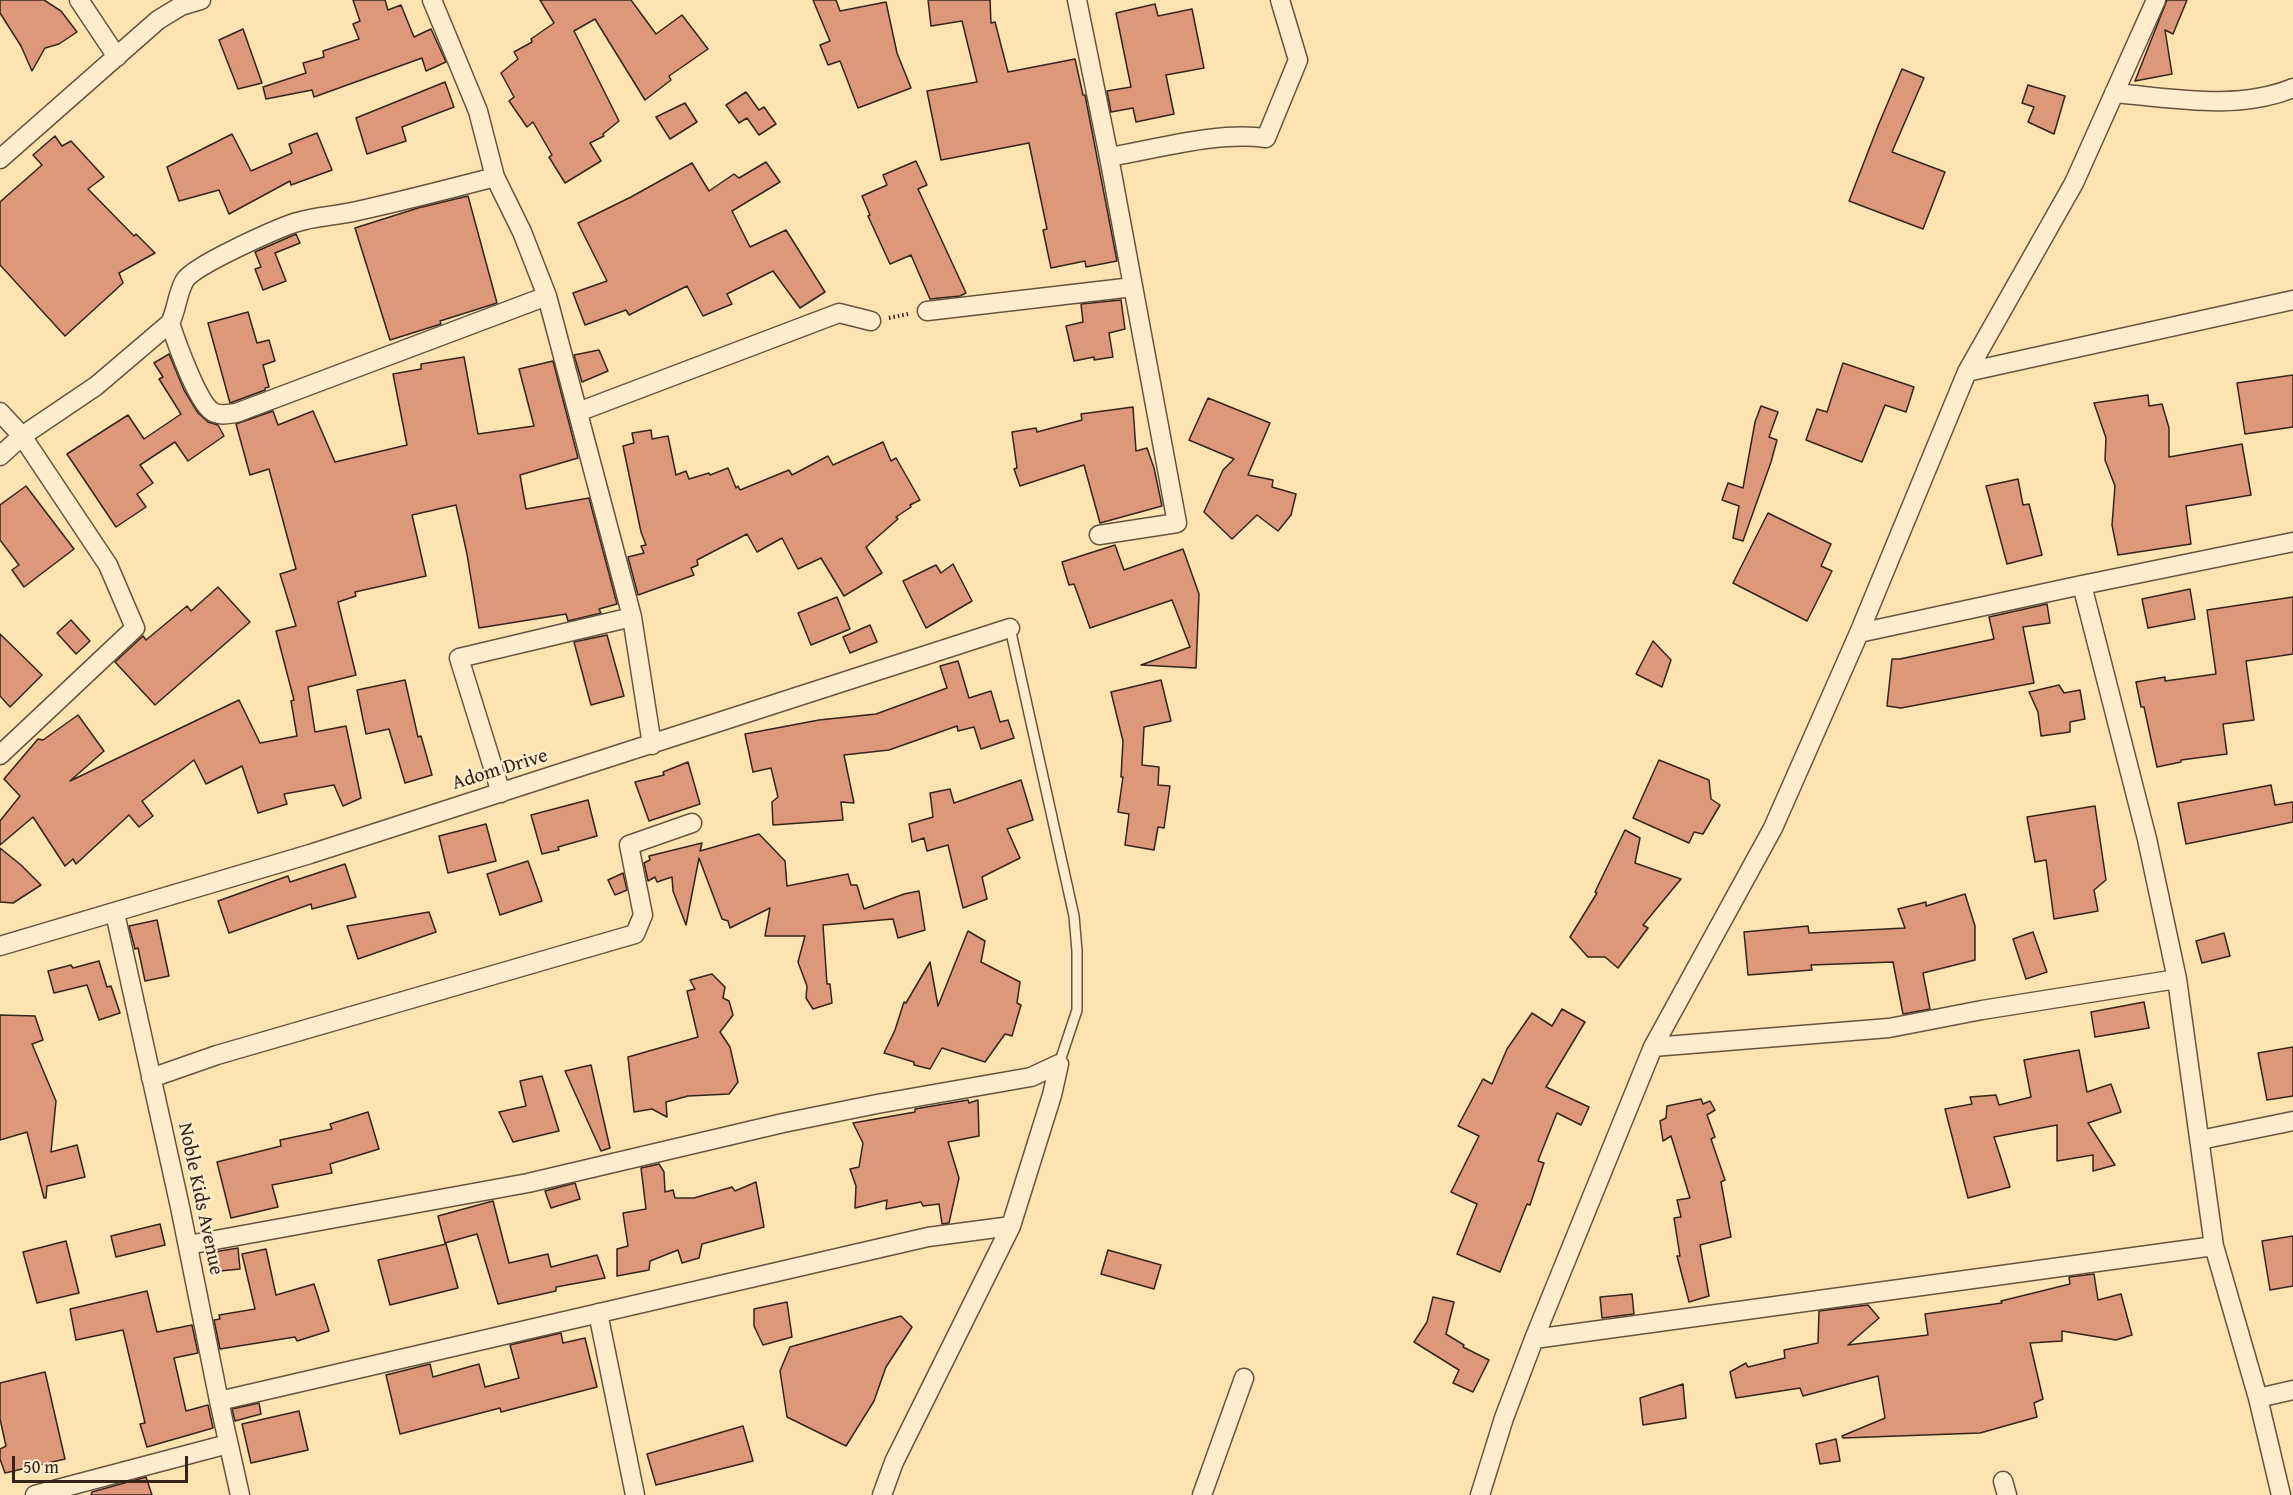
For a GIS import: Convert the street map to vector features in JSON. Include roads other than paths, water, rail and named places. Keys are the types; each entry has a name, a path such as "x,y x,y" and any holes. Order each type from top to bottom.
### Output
{"street":[{"path":"79,0 117,57"},
{"path":"0,159 117,57 171,6 181,6 201,0"},
{"path":"432,0 478,111 495,177 522,232 548,296 632,617 652,745"},
{"path":"1077,0 1109,157 1177,523 1099,535"},
{"path":"1109,157 1226,137 1266,138 1298,60 1280,0"},
{"path":"1482,1488 1504,1418 1534,1339 1653,1047 1773,828 1859,633 1967,372 2074,183 2156,0"},
{"path":"2114,93 2217,102 2254,99 2293,88"},
{"path":"0,456 22,436 96,386 170,323 176,312 179,292 186,279 205,266 295,223 356,212 495,177"},
{"path":"927,311 1132,287"},
{"path":"170,323 185,364 204,402 211,411 220,414 236,413 548,296"},
{"path":"1967,372 2293,300"},
{"path":"578,412 839,313 871,321"},
{"path":"0,412 22,436 108,565 135,628 0,756"},
{"path":"1859,633 2293,542"},
{"path":"2082,585 2146,839 2177,979 2214,1246 2258,1398 2281,1495"},
{"path":"501,793 459,658 632,617"},
{"name":"Adom Drive","path":"0,946 310,854 1010,628"},
{"path":"151,1078 217,1055 635,934 644,915 630,845 692,823"},
{"name":"Noble Kids Avenue","path":"115,913 240,1495"},
{"path":"1653,1047 1889,1028 1982,1010 2177,979"},
{"path":"882,1495 894,1462 1011,1226 1052,1095 1059,1064"},
{"path":"188,1245 528,1183 793,1121 1031,1077 1059,1064"},
{"path":"2200,1140 2293,1121"},
{"path":"219,1401 928,1237 1011,1226"},
{"path":"1534,1339 2214,1246"},
{"path":"598,1313 634,1495"},
{"path":"1202,1495 1244,1378"},
{"path":"2258,1398 2293,1390"},
{"path":"35,1495 228,1444"}],"lane":[{"path":"1010,628 1074,916 1077,951 1077,1010 1059,1064"}]}
